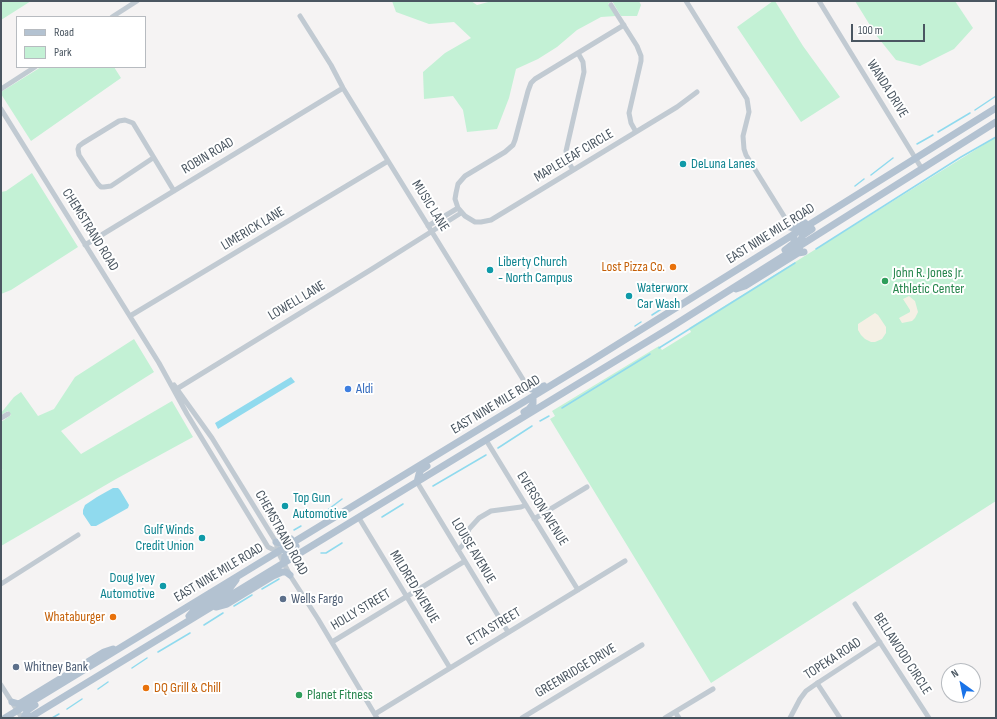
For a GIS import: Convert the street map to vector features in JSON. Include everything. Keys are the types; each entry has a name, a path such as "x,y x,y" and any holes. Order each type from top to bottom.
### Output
{"main road":[{"path":"790,227 798,227 915,157 928,146 951,136 996,108"},
{"path":"943,156 953,145 996,118"},
{"name":"EAST NINE MILE ROAD","path":"29,718 359,518 730,290 802,249 922,169 996,122"},
{"path":"971,138 996,126"},
{"name":"EAST NINE MILE ROAD","path":"5,718 17,714 240,575 534,397 882,180 915,157"},
{"path":"802,249 800,241 803,235 874,189 882,180"},
{"path":"685,318 693,308 792,246 795,239 794,234"},
{"path":"611,364 637,343 661,328 663,325 661,318"},
{"path":"528,387 538,389 568,371 586,364"},
{"path":"486,440 491,433 529,409 533,404 534,397"},
{"path":"448,442 453,441 505,409 516,407"},
{"path":"417,482 421,470 432,463 442,452"},
{"path":"276,542 283,544 289,541 420,461 433,458"},
{"path":"284,563 285,556 293,548 366,504 379,491"},
{"path":"86,684 96,673 268,568 276,562 278,552"},
{"path":"208,609 227,604 273,576 286,572 290,575"},
{"path":"189,616 195,609 230,588 240,575"},
{"path":"144,644 145,639 174,618 177,614"},
{"path":"12,702 19,704 104,652 126,645"},
{"path":"23,718 31,707 118,655 126,645"}],"street":[{"path":"114,16 137,1"},
{"path":"686,1 747,99 749,112 743,136 746,155 802,249"},
{"name":"WANDA DRIVE","path":"819,1 922,169"},
{"path":"611,5 637,46 641,61 629,112 631,123 636,132"},
{"name":"MUSIC LANE","path":"300,16 540,407"},
{"path":"432,232 461,213 458,208 456,193 461,180 513,145 528,88 531,83 535,79 624,25"},
{"path":"574,170 568,161 566,151 584,72 583,62 578,53"},
{"path":"1,88 34,68"},
{"name":"ROBIN ROAD","path":"85,245 343,88"},
{"name":"MAPLELEAF CIRCLE","path":"461,213 475,222 491,220 677,107 697,92"},
{"name":"CHEMSTRAND ROAD","path":"1,110 159,363 210,453 268,547 278,552"},
{"path":"154,158 111,186 101,187 80,155 78,149 83,143 119,121 125,120 133,123 174,191"},
{"name":"LIMERICK LANE","path":"130,316 388,160"},
{"path":"428,226 458,208"},
{"name":"LOWELL LANE","path":"175,390 432,232"},
{"name":"CHEMSTRAND ROAD","path":"175,390 212,438 276,542 278,552 290,575 376,716"},
{"path":"1,418 8,414"},
{"name":"EVERSON AVENUE","path":"486,440 578,590"},
{"name":"LOUISE AVENUE","path":"417,482 508,632"},
{"path":"534,519 586,487"},
{"path":"458,550 463,545 469,529 479,518 491,511 526,505"},
{"name":"MILDRED AVENUE","path":"359,518 450,668"},
{"path":"1,584 78,535"},
{"name":"HOLLY STREET","path":"332,642 465,561"},
{"name":"ETTA STREET","path":"376,716 450,668 625,561"},
{"name":"BELLAWOOD CIRCLE","path":"855,604 929,718"},
{"name":"TOPEKA ROAD","path":"790,718 806,691 817,682 880,642"},
{"name":"GREENRIDGE DRIVE","path":"522,718 642,645"},
{"path":"817,682 840,718"},
{"path":"1,685 12,702 17,714 23,718"},
{"path":"665,718 713,689"},
{"path":"675,712 679,718"}],"green space":[{"path":"1,1 31,1 1,20"},
{"path":"392,1 471,1 477,5 492,1 612,1 608,4 616,16 601,17 577,30 557,47 538,59 516,69 509,98 497,129 467,132 463,110 453,96 424,99 423,72 445,53 471,38 454,22 429,24 396,12"},
{"path":"612,1 639,1 641,5 637,16 621,16"},
{"path":"775,1 803,46 840,97 801,122 737,27"},
{"path":"855,1 955,1 973,28 954,49 920,66 896,60 876,35"},
{"path":"39,68 115,68 121,78 31,141 1,92"},
{"name":"John R. Jones Jr. Athletic Center","path":"996,137 996,501 711,683 550,419 555,416 552,411 659,346 662,350 691,332 689,328"},
{"path":"32,173 78,247 11,290 1,294 1,192 6,191"},
{"path":"134,339 154,372 61,431 81,454 172,401 193,437 116,479 1,546 1,470 3,469 1,469 1,422 11,415 8,411 1,415 1,413 14,397 21,392 38,416 54,409 75,377"}],"sand":[{"path":"909,296 915,301 918,312 912,321 902,323 899,318 910,312 903,299"},
{"path":"875,313 886,327 886,333 882,339 871,342 861,335 858,330 858,324"}],"water":[{"path":"291,377 295,382 218,429 215,423"},
{"path":"113,488 118,488 120,490 129,505 128,508 96,526 91,526 83,514 85,505"}],"waterway":[{"path":"975,110 996,96"},
{"path":"938,132 970,113"},
{"path":"917,144 933,135"},
{"path":"816,249 961,157 996,137"},
{"path":"871,175 893,158"},
{"path":"855,186 864,179"},
{"path":"799,220 811,213"},
{"path":"659,348 795,263"},
{"path":"652,315 663,308"},
{"path":"635,326 641,322"},
{"path":"562,408 650,354"},
{"path":"540,421 549,416"},
{"path":"498,448 532,426"},
{"path":"433,486 486,455"},
{"path":"317,518 342,499"},
{"path":"382,517 403,504"},
{"path":"294,530 301,526"},
{"path":"321,553 326,553 342,543"},
{"path":"262,589 279,579"},
{"path":"234,606 252,595"},
{"path":"204,625 223,613"},
{"path":"158,652 190,633"},
{"path":"132,668 147,658"},
{"path":"98,689 108,682"},
{"path":"67,709 82,699"},
{"path":"52,718 59,714"}],"place":[{"name":"DeLuna Lanes","path":"683,164"},
{"name":"Lost Pizza Co.","path":"673,267"},
{"name":"Liberty Church - North Campus","path":"490,270"},
{"name":"John R. Jones Jr. Athletic Center","path":"885,281"},
{"name":"Waterworx Car Wash","path":"629,296"},
{"name":"Aldi","path":"348,389"},
{"name":"Top Gun Automotive","path":"285,506"},
{"name":"Gulf Winds Credit Union","path":"202,538"},
{"name":"Doug Ivey Automotive","path":"163,586"},
{"name":"Wells Fargo","path":"283,599"},
{"name":"Whataburger","path":"113,617"},
{"name":"Whitney Bank","path":"16,667"},
{"name":"DQ Grill & Chill","path":"146,688"},
{"name":"Planet Fitness","path":"299,695"}]}
